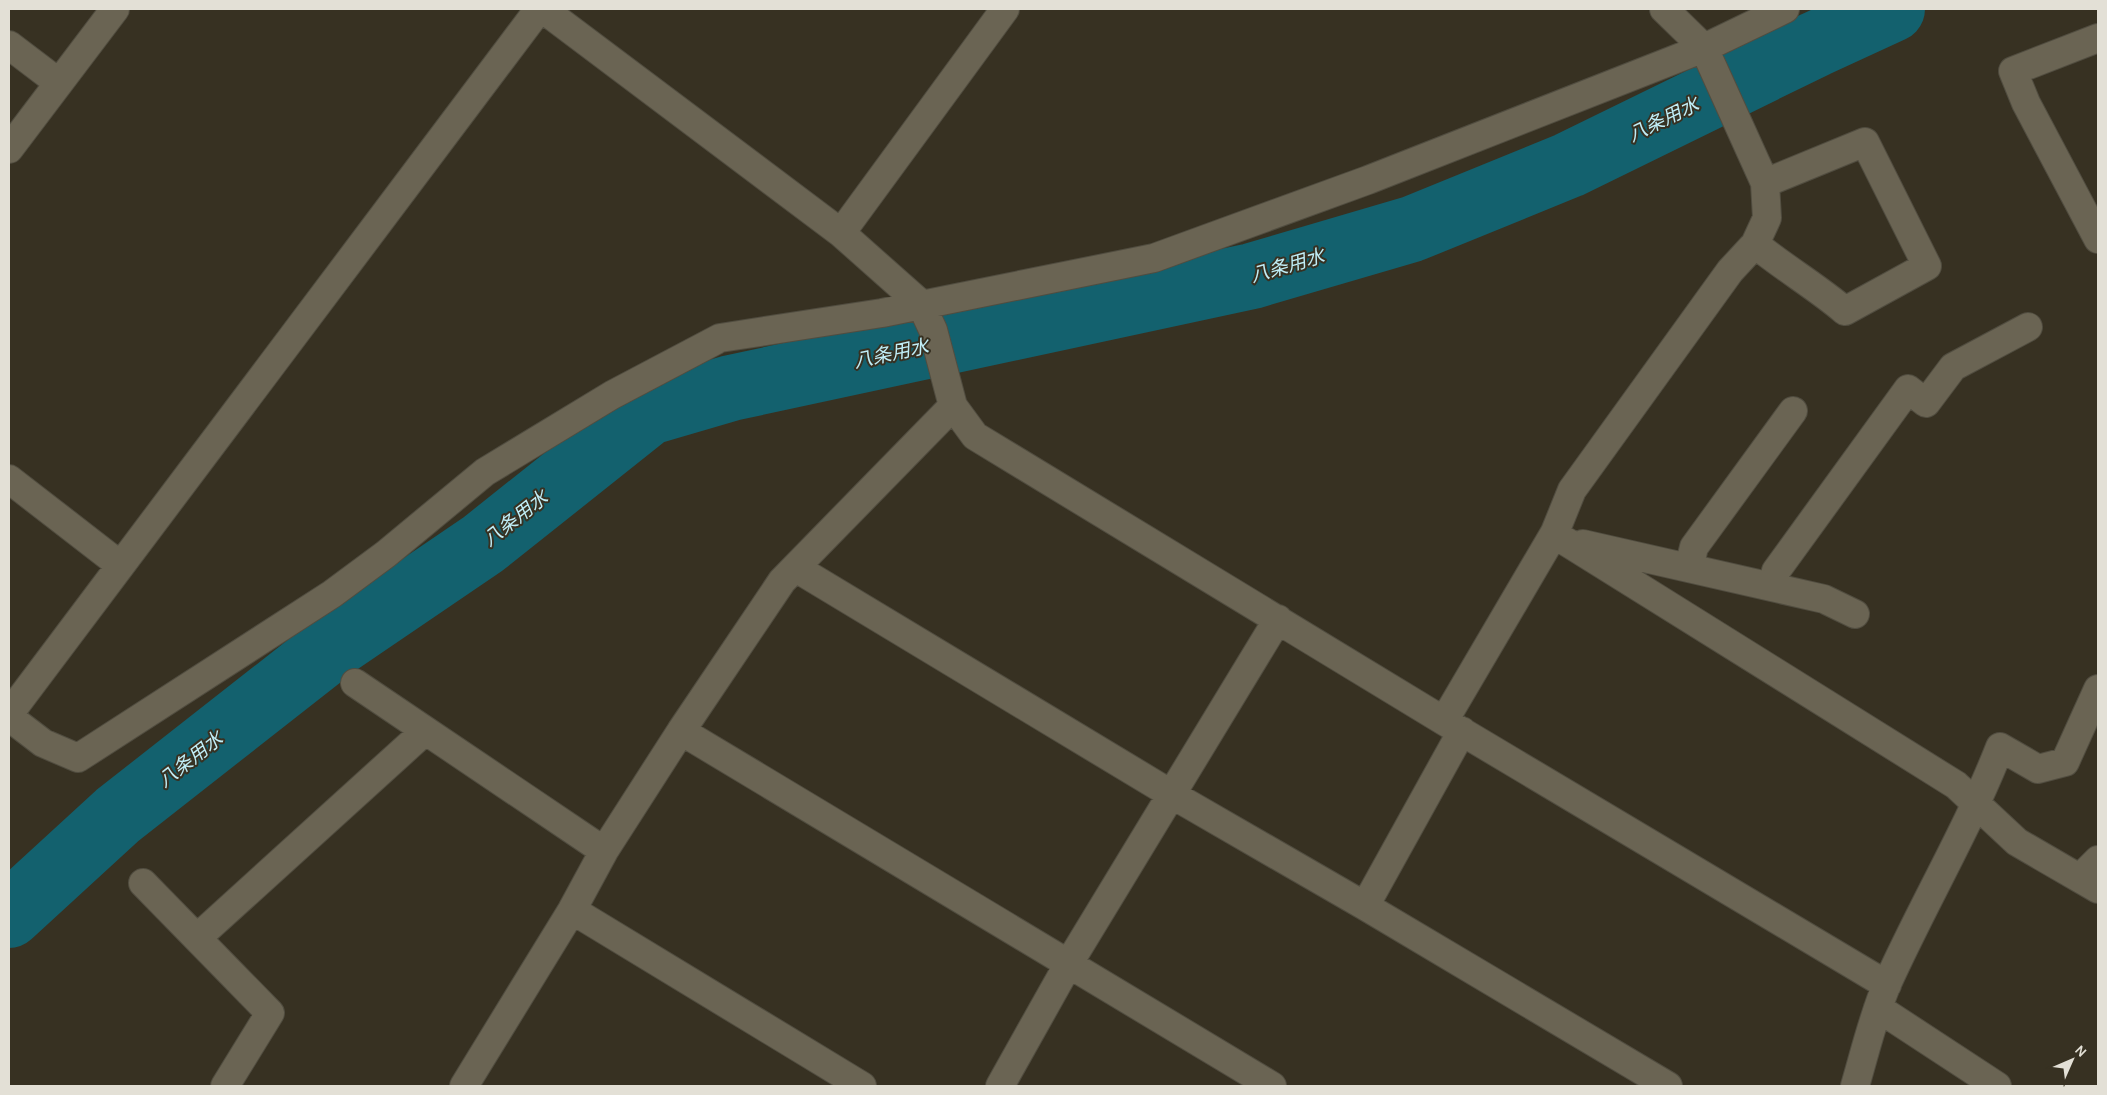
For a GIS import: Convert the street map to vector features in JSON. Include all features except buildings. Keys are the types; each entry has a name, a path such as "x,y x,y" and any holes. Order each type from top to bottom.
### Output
{"street":[{"path":"9,149 115,9"},
{"path":"1785,9 1704,48 1368,180 1154,258 921,304 882,313 720,338 612,395 485,472 386,554 332,594 78,758 43,743 9,715 120,565 541,9 841,232 921,304 933,330 953,406 975,436 1453,726 1883,997 1997,1086"},
{"path":"841,232 1005,9"},
{"path":"1365,906 1453,726 1559,536 1572,490 1730,270 1755,244 1767,218 1765,183 1704,48 1664,9"},
{"path":"2098,38 2013,71 2026,103 2098,239"},
{"path":"9,45 59,83"},
{"path":"1755,244 1782,266 1824,293 1845,311 1927,266 1865,142 1765,183"},
{"path":"1772,587 1776,571 1908,389 1926,403 1953,367 2028,327"},
{"path":"464,1086 572,910 604,851 680,731 782,581 953,406"},
{"path":"1689,568 1694,547 1793,411"},
{"path":"9,479 120,565"},
{"path":"1559,536 1824,599 1855,614"},
{"path":"1559,536 1956,785 2017,842 2092,876"},
{"path":"796,568 1171,794 1365,906 1668,1086"},
{"path":"1000,1086 1069,963 1278,619"},
{"path":"355,683 604,851"},
{"path":"1855,1086 1883,997 1977,805 2000,747 2038,769 2065,762 2098,688"},
{"path":"197,938 425,731"},
{"path":"680,731 1272,1086"},
{"path":"143,883 270,1013 225,1086"},
{"path":"572,910 862,1086"}],"waterway":[{"name":"八条用水","path":"9,915 118,815 336,644 483,544 649,412 731,388 1252,276 1412,229 1569,165 1816,44 1892,9"}]}
